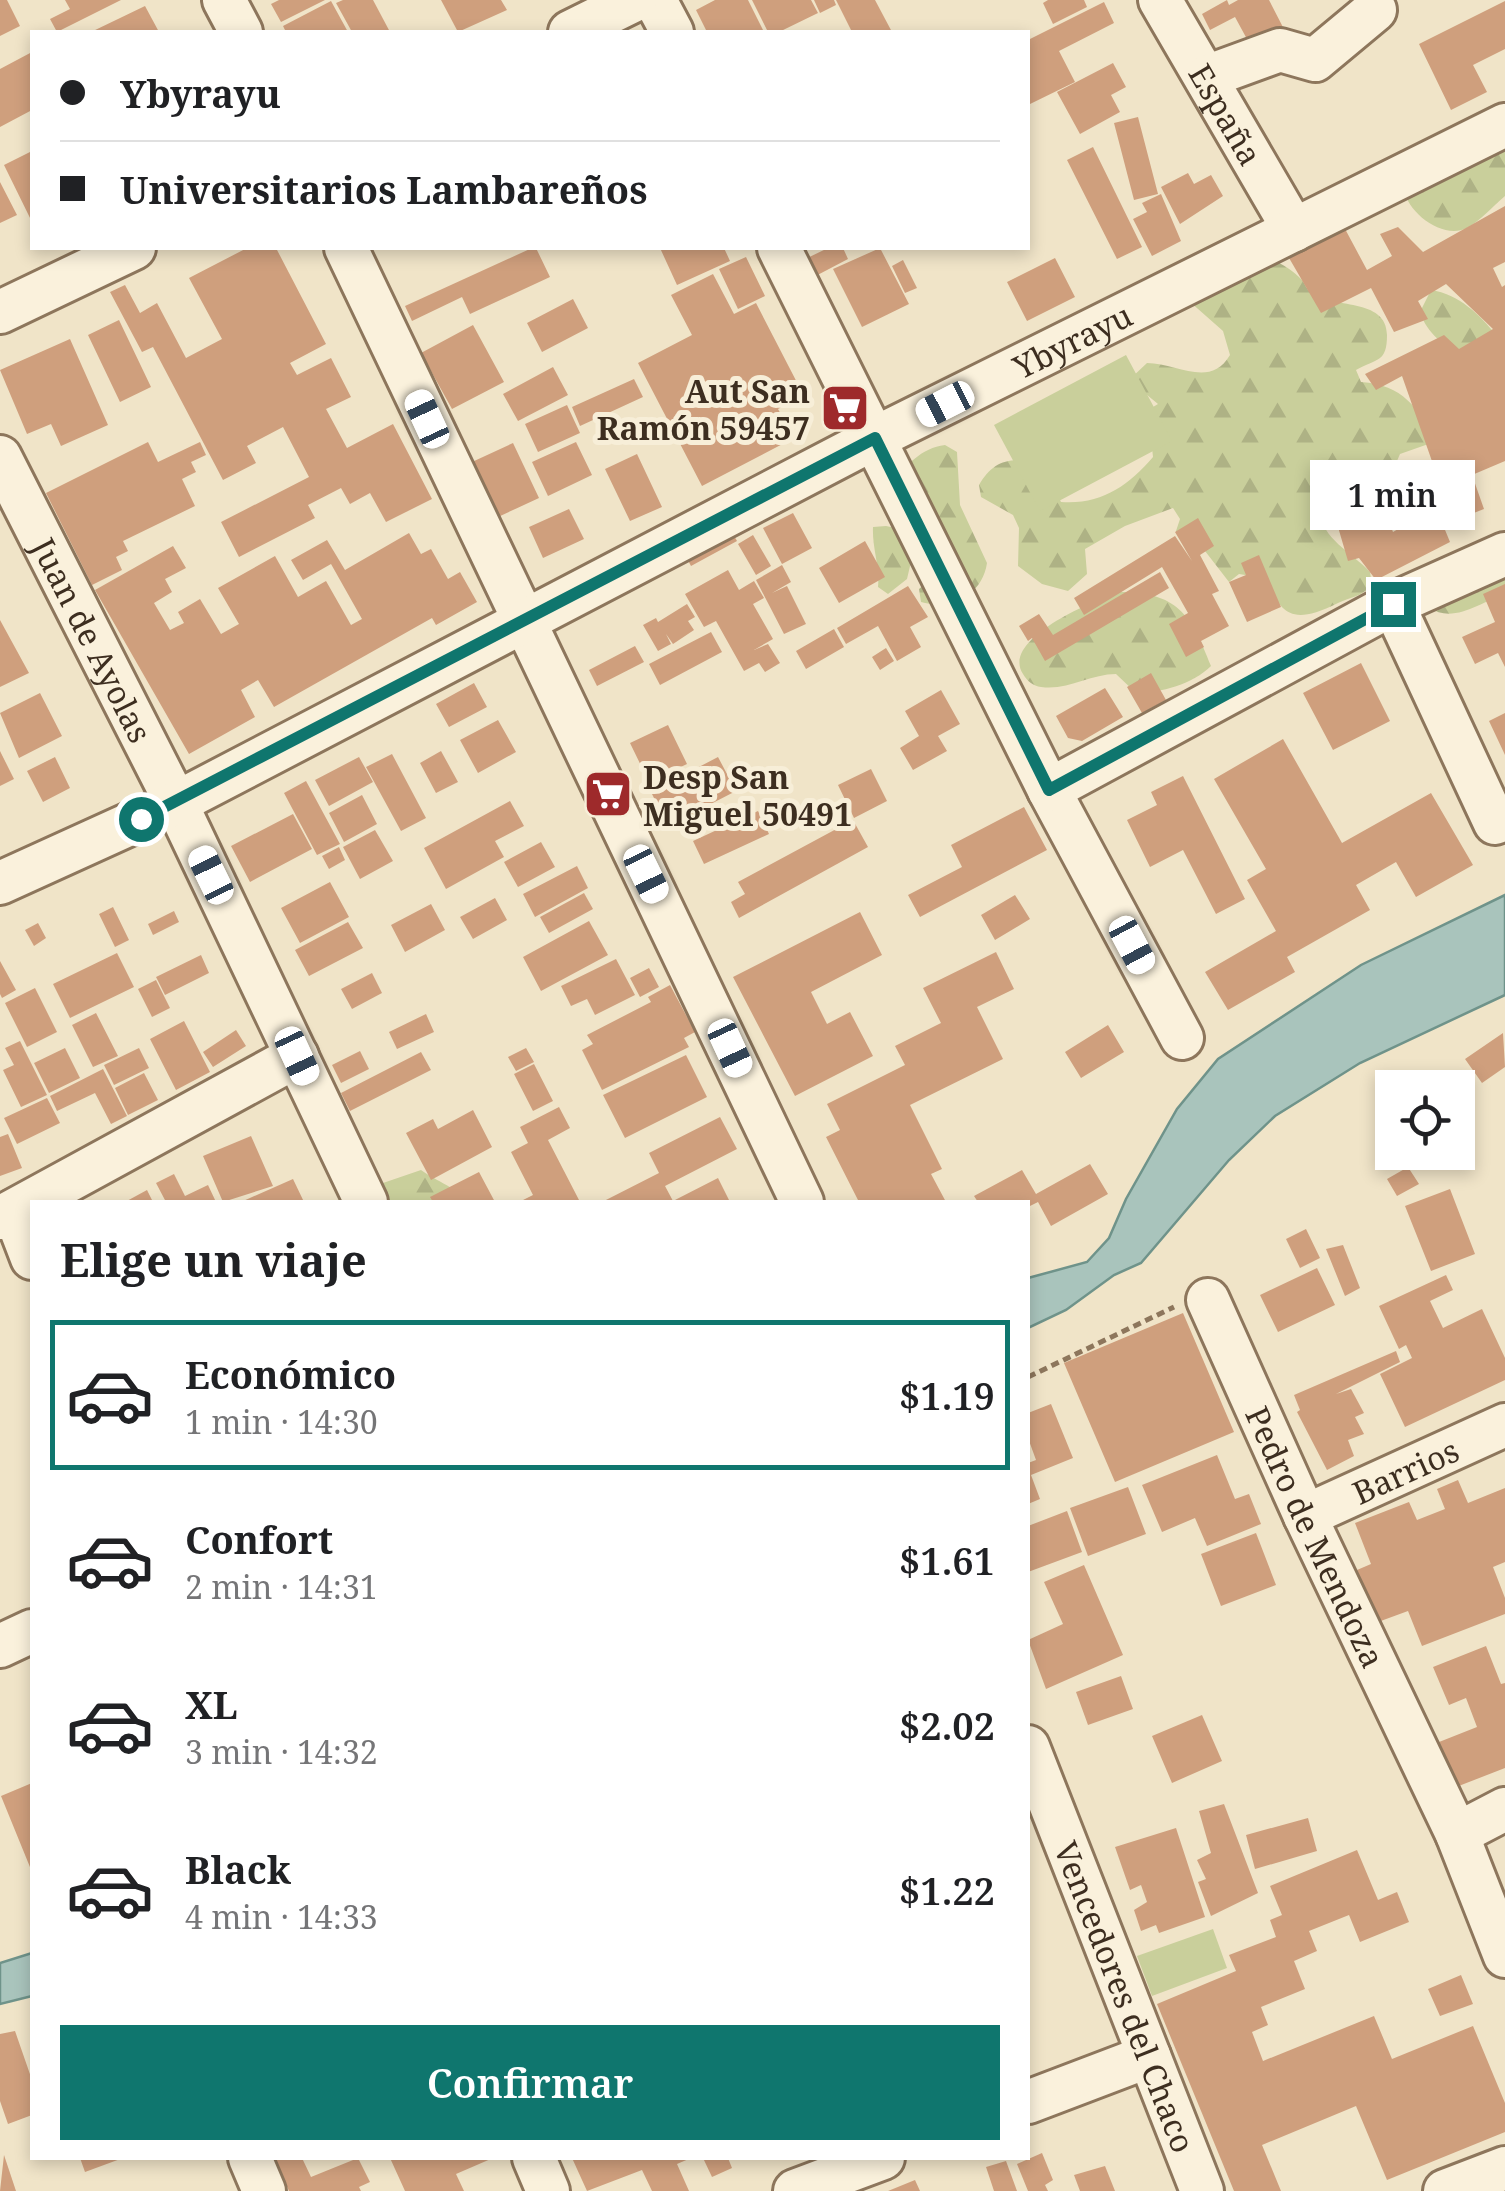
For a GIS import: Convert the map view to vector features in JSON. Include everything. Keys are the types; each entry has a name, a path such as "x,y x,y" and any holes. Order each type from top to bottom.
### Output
{"street":[{"path":"224,0 241,30"},
{"path":"574,30 635,0"},
{"path":"655,0 671,30"},
{"name":"España","path":"1160,0 1294,230"},
{"path":"1206,77 1280,50 1315,60 1376,10"},
{"name":"Ybyrayu","path":"0,883 176,803 875,438 1505,125"},
{"path":"0,312 130,250"},
{"path":"347,250 801,1200"},
{"path":"781,250 1049,790 1182,1038"},
{"name":"Juan de Ayolas","path":"0,457 176,803 365,1200"},
{"path":"1049,790 1393,604 1505,554"},
{"path":"1393,604 1495,822"},
{"path":"34,1200 297,1056"},
{"path":"30,1202 7,1215 30,1255"},
{"name":"Pedro de Mendoza","path":"1208,1300 1305,1516 1457,1834 1505,1956"},
{"name":"Barrios","path":"1305,1516 1505,1424"},
{"path":"0,1646 30,1632"},
{"name":"Vencedores del Chaco","path":"1030,1751 1202,2191"},
{"path":"1457,1834 1505,1809"},
{"path":"1030,2101 1149,2056"},
{"path":"535,2160 548,2191"},
{"path":"795,2191 878,2160"},
{"path":"1445,2191 1505,2168"}],"path":[{"path":"1030,1376 1198,1296 1208,1300"}],"green space":[{"path":"1505,124 1505,196 1472,225 1458,231 1438,227 1419,215 1404,190"},
{"path":"1255,253 1292,271 1320,298 1368,309 1385,323 1387,344 1383,355 1356,370 1361,382 1388,388 1407,400 1437,441 1400,454 1394,468 1422,501 1427,516 1421,526 1394,527 1339,491 1326,492 1321,506 1325,529 1370,572 1372,585 1315,613 1288,612 1255,578 1239,574 1229,582 1205,551 1182,542 1176,531 1180,519 1173,508 1125,526 1085,549 1087,574 1068,591 1042,584 1018,566 1019,528 1013,515 981,497 979,485 983,478 1003,462 1024,460 1054,488 1061,502 1075,502 1113,492 1134,477 1153,457 1148,410 1158,404 1129,380 1147,363 1192,372 1213,371 1222,365 1230,355 1223,331 1189,301"},
{"path":"1431,290 1468,307 1497,336 1464,357 1450,348 1432,333 1420,312"},
{"path":"1126,355 1172,441 1040,511 994,425"},
{"path":"945,445 957,452 960,505 987,563 972,592 954,602 932,604 921,602 919,589 930,580 891,483 922,454"},
{"path":"873,527 900,529 914,549 907,579 888,594 878,587 873,535"},
{"path":"1505,559 1505,594 1458,613 1429,608"},
{"path":"1119,592 1155,596 1179,610 1196,632 1211,666 1186,682 1146,693 1136,693 1116,674 1051,688 1028,681 1020,661 1037,635 1072,612"},
{"path":"421,1170 467,1200 380,1200 383,1183"},
{"path":"1213,1929 1227,1968 1152,1996 1137,1956"}],"water":[{"path":"1505,895 1505,995 1360,1063 1275,1116 1229,1160 1141,1263 1114,1275 1066,1310 1030,1327 1030,1277 1087,1262 1109,1238 1126,1199 1177,1109 1218,1059 1361,965"},
{"path":"30,1954 30,1996 0,2004 0,1963"}],"building":[{"path":"0,0 7,0 20,26 0,36"},
{"path":"65,0 121,0 56,30 50,19 70,9"},
{"path":"279,0 325,0 281,22 271,4"},
{"path":"373,0 389,30 351,30 336,3"},
{"path":"441,0 501,0 507,10 462,30 457,30"},
{"path":"715,0 748,0 763,30 706,30 696,10"},
{"path":"752,0 811,0 818,13 783,30 767,30"},
{"path":"814,0 834,0 836,5 820,13"},
{"path":"836,0 875,0 891,30 851,30"},
{"path":"1084,0 1087,7 1053,24 1043,3"},
{"path":"1227,0 1229,5 1238,0 1269,0 1287,35 1254,52 1235,17 1210,30 1202,14"},
{"path":"331,1 347,30 285,30 283,26"},
{"path":"1505,1 1505,49 1473,65 1487,92 1451,110 1419,44"},
{"path":"1104,2 1114,23 1059,51 1075,82 1030,104 1030,39"},
{"path":"145,6 158,30 95,30"},
{"path":"30,53 30,111 0,127 0,69"},
{"path":"1113,63 1126,87 1111,95 1120,112 1080,134 1057,92"},
{"path":"1138,117 1158,194 1134,200 1114,123"},
{"path":"1093,147 1142,247 1117,259 1067,160"},
{"path":"30,152 30,218 4,165"},
{"path":"1188,173 1194,184 1211,175 1223,196 1180,224 1161,187"},
{"path":"0,182 17,215 0,223"},
{"path":"1161,194 1181,241 1152,256 1133,219 1147,212 1142,203"},
{"path":"1505,206 1505,262 1493,268 1502,287 1505,285 1505,461 1472,475 1484,509 1443,525 1450,542 1376,580 1359,558 1348,561 1328,493 1374,484 1393,532 1446,501 1402,376 1376,390 1365,374 1444,335 1459,349 1493,329 1446,284 1418,301 1428,319 1394,332 1371,288 1321,313 1285,251 1344,227 1367,270 1392,256 1380,234 1398,227 1423,252"},
{"path":"243,250 277,250 326,344 290,363 297,375 331,358 351,397 326,409 347,448 393,424 432,499 386,522 370,493 350,504 341,488 308,505 315,518 239,557 221,522 309,477 283,427 247,446 256,463 223,480 153,347 142,352 110,292 125,285 140,313 157,303 186,358 222,339 189,278"},
{"path":"528,250 537,250 550,277 470,314 462,297 412,321 405,306"},
{"path":"661,250 725,250 730,261 677,285"},
{"path":"824,250 844,250 848,259 808,280 799,262"},
{"path":"881,250 909,304 862,327 833,269"},
{"path":"746,257 765,296 738,309 719,269"},
{"path":"1055,258 1075,297 1027,321 1007,282"},
{"path":"903,260 917,288 905,293 892,266"},
{"path":"713,274 734,314 756,303 804,396 778,409 794,438 702,486 638,363 692,335 671,295"},
{"path":"573,299 588,328 542,352 527,323"},
{"path":"119,320 151,387 120,402 88,335"},
{"path":"473,325 504,382 452,409 421,353"},
{"path":"70,339 108,425 61,446 51,424 27,434 0,370"},
{"path":"553,367 568,395 518,421 503,394"},
{"path":"634,379 643,397 580,426 572,407"},
{"path":"567,405 580,433 538,452 525,424"},
{"path":"148,442 158,462 200,442 206,455 191,462 196,472 182,479 195,506 123,541 128,551 116,557 122,570 92,585 46,493"},
{"path":"576,442 592,475 548,496 532,462"},
{"path":"513,443 539,498 498,517 472,462"},
{"path":"637,454 662,507 630,521 605,469"},
{"path":"569,509 584,539 543,558 529,527"},
{"path":"793,513 812,548 782,564 763,528"},
{"path":"1198,518 1214,546 1200,555 1219,591 1212,594 1229,626 1201,641 1204,647 1186,657 1169,624 1188,613 1162,567 1084,615 1074,598 1175,536 1192,561 1175,532"},
{"path":"728,525 737,541 691,566 682,549"},
{"path":"409,533 421,554 431,549 448,579 460,572 477,602 436,625 432,618 274,707 258,680 241,690 255,717 189,754 95,590 173,546 186,568 165,579 172,592 154,603 170,630 184,623 178,612 200,599 221,634 239,624 218,588 275,556 298,597 326,581 351,625 362,619 331,564 303,580 291,560 327,540 345,570"},
{"path":"753,535 771,566 756,575 738,544"},
{"path":"865,541 885,577 839,603 819,568"},
{"path":"1259,555 1281,607 1247,622 1229,582 1246,575 1241,563"},
{"path":"782,565 791,582 772,593 787,586 806,624 784,634 756,580"},
{"path":"728,570 739,590 754,581 764,598 753,604 773,639 754,650 768,644 780,663 765,672 759,663 744,671 716,621 704,627 685,594"},
{"path":"1160,572 1169,588 1045,661 1032,638 1028,641 1019,626 1039,614 1053,635"},
{"path":"1505,584 1505,667 1498,653 1475,664 1462,637 1495,622 1483,594"},
{"path":"908,586 928,617 910,627 921,647 897,661 878,626 846,644 837,628"},
{"path":"687,604 695,617 688,621 694,630 673,644 666,634 671,644 658,651 643,625 656,618 658,622"},
{"path":"0,620 29,673 0,687"},
{"path":"834,629 844,647 806,669 796,651"},
{"path":"711,632 722,652 660,685 649,664"},
{"path":"635,646 644,662 597,686 589,670"},
{"path":"886,648 894,661 880,670 872,657"},
{"path":"1361,663 1390,721 1333,750 1303,693"},
{"path":"1151,673 1166,700 1142,713 1127,687"},
{"path":"474,683 487,707 449,727 436,704"},
{"path":"1105,688 1123,717 1082,741 1068,738 1056,716"},
{"path":"941,690 960,724 938,736 947,751 913,770 900,748 919,736 905,711"},
{"path":"40,693 62,736 19,758 0,713"},
{"path":"1505,713 1505,755 1489,721"},
{"path":"498,720 516,752 478,773 460,740"},
{"path":"668,725 687,764 649,782 630,743"},
{"path":"1283,739 1342,843 1431,793 1473,865 1416,897 1396,862 1356,885 1370,910 1287,957 1295,972 1228,1010 1205,972 1276,931 1247,880 1266,869 1214,779"},
{"path":"0,751 14,779 0,786"},
{"path":"441,751 458,782 436,793 420,763"},
{"path":"392,754 426,818 401,831 366,767"},
{"path":"55,757 70,788 43,802 27,771"},
{"path":"359,757 373,782 329,806 315,780"},
{"path":"718,757 736,791 668,826 651,792"},
{"path":"871,769 887,801 854,818 838,785"},
{"path":"1183,776 1245,899 1216,914 1183,850 1150,867 1127,820 1157,805 1151,792"},
{"path":"306,781 340,844 317,855 284,793"},
{"path":"362,795 377,824 344,842 329,813"},
{"path":"510,801 524,826 495,841 504,857 446,889 424,848"},
{"path":"1024,807 1047,850 920,917 908,895 962,867 951,845"},
{"path":"758,811 769,834 704,864 693,841"},
{"path":"293,814 312,849 250,882 231,846"},
{"path":"853,820 868,847 739,918 731,902 745,894 738,882"},
{"path":"375,830 393,861 360,879 343,847"},
{"path":"541,842 555,867 518,887 504,862"},
{"path":"339,847 345,860 329,869 322,856"},
{"path":"577,866 588,888 535,917 523,894"},
{"path":"330,882 349,917 300,943 281,908"},
{"path":"584,893 593,909 549,933 540,917"},
{"path":"1015,895 1030,919 995,940 981,915"},
{"path":"495,898 507,920 473,939 460,917"},
{"path":"431,904 445,930 405,952 391,925"},
{"path":"113,907 129,940 115,947 99,914"},
{"path":"174,911 179,922 153,935 148,924"},
{"path":"860,912 882,955 811,992 827,1024 850,1012 873,1056 795,1096 733,977"},
{"path":"589,921 608,955 541,991 523,957"},
{"path":"348,922 363,948 309,976 295,950"},
{"path":"38,923 46,938 34,946 25,930"},
{"path":"996,952 1014,989 977,1007 1003,1059 910,1105 942,1169 931,1174 945,1200 858,1200 826,1137 840,1130 827,1104 905,1065 895,1046 941,1023 923,988"},
{"path":"117,953 134,987 70,1018 53,984"},
{"path":"201,955 209,973 165,995 156,977"},
{"path":"616,959 635,995 595,1015 587,999 571,1006 561,986"},
{"path":"0,961 16,990 2,998 0,994"},
{"path":"649,968 659,987 640,997 630,978"},
{"path":"372,973 382,993 352,1009 341,989"},
{"path":"156,980 170,1008 152,1017 138,989"},
{"path":"670,985 695,1032 684,1038 689,1047 602,1090 582,1050 593,1044 587,1035 651,1002 648,997"},
{"path":"35,988 57,1032 27,1047 5,1003"},
{"path":"96,1013 118,1056 93,1067 72,1025"},
{"path":"426,1014 434,1032 397,1049 389,1032"},
{"path":"184,1021 210,1072 176,1090 150,1039"},
{"path":"1108,1025 1124,1052 1081,1078 1065,1052"},
{"path":"236,1030 246,1046 213,1067 203,1052"},
{"path":"1503,1033 1505,1067 1482,1083 1465,1059"},
{"path":"20,1041 47,1095 21,1107 3,1070 14,1065 5,1048"},
{"path":"65,1048 80,1078 49,1093 34,1063"},
{"path":"139,1048 149,1068 114,1085 104,1065"},
{"path":"526,1048 534,1062 516,1071 508,1057"},
{"path":"360,1051 369,1069 341,1083 332,1065"},
{"path":"421,1052 431,1070 350,1111 341,1093"},
{"path":"686,1055 707,1097 625,1138 603,1095"},
{"path":"534,1064 553,1101 533,1111 514,1074"},
{"path":"103,1069 127,1116 111,1124 95,1093 57,1111 50,1096"},
{"path":"144,1073 158,1100 128,1115 115,1088"},
{"path":"47,1098 60,1123 17,1144 4,1118"},
{"path":"559,1107 570,1128 548,1140 579,1200 523,1200 533,1195 511,1152 528,1143 520,1127"},
{"path":"473,1110 492,1147 431,1180 406,1133 433,1119 438,1129"},
{"path":"720,1117 737,1149 665,1186 672,1200 606,1200 659,1173 649,1153"},
{"path":"8,1134 22,1168 0,1176 0,1137"},
{"path":"251,1136 273,1186 222,1200 203,1156"},
{"path":"1090,1164 1108,1194 1051,1226 1038,1202 1030,1206 1030,1200 977,1200 974,1196 1022,1170 1036,1194"},
{"path":"1410,1170 1419,1184 1397,1196 1387,1179"},
{"path":"479,1172 494,1200 432,1200 430,1197"},
{"path":"174,1174 185,1196 208,1185 215,1200 165,1200 156,1183"},
{"path":"718,1178 729,1200 675,1200"},
{"path":"293,1179 303,1200 246,1200"},
{"path":"1450,1189 1475,1254 1431,1271 1405,1206"},
{"path":"147,1190 152,1200 129,1200"},
{"path":"1306,1229 1320,1258 1300,1268 1286,1239"},
{"path":"1343,1245 1360,1288 1345,1296 1326,1249"},
{"path":"1317,1268 1335,1305 1278,1332 1260,1295"},
{"path":"1446,1275 1453,1290 1430,1301 1443,1328 1482,1309 1505,1358 1505,1380 1405,1427 1380,1374 1412,1358 1406,1345 1399,1349 1379,1306"},
{"path":"1183,1313 1234,1432 1115,1482 1064,1363"},
{"path":"1396,1351 1400,1362 1336,1394 1351,1389 1364,1413 1355,1417 1364,1434 1348,1440 1354,1456 1327,1470 1297,1412 1300,1410 1294,1395"},
{"path":"1051,1404 1073,1458 1031,1475 1040,1499 1030,1503 1030,1462 1036,1460 1030,1444 1030,1412"},
{"path":"1217,1455 1235,1499 1249,1494 1261,1524 1207,1546 1195,1518 1162,1532 1142,1485"},
{"path":"1458,1480 1468,1503 1505,1488 1505,1562 1493,1567 1505,1598 1505,1614 1422,1646 1408,1611 1378,1622 1357,1570 1371,1564 1355,1523 1409,1502 1417,1520 1445,1509 1437,1489"},
{"path":"1128,1487 1146,1534 1088,1556 1070,1508"},
{"path":"1067,1511 1082,1552 1030,1571 1030,1525"},
{"path":"1256,1533 1276,1585 1221,1606 1201,1554"},
{"path":"1084,1565 1123,1655 1046,1689 1030,1639 1063,1624 1044,1582"},
{"path":"1486,1646 1501,1684 1505,1683 1505,1768 1451,1789 1434,1744 1477,1727 1466,1698 1449,1705 1433,1667"},
{"path":"1121,1676 1133,1709 1088,1725 1076,1692"},
{"path":"1202,1715 1222,1761 1172,1783 1152,1736"},
{"path":"30,1784 30,1867 1,1796"},
{"path":"1224,1804 1258,1893 1211,1916 1198,1882 1206,1879 1197,1860 1211,1853 1199,1811"},
{"path":"1308,1818 1317,1851 1255,1869 1246,1835"},
{"path":"1176,1828 1205,1917 1159,1933 1156,1925 1141,1931 1134,1910 1147,1902 1141,1885 1130,1890 1115,1847"},
{"path":"1357,1850 1378,1900 1397,1892 1409,1922 1360,1942 1349,1915 1309,1931 1317,1951 1294,1961 1305,1989 1261,2007 1268,2025 1252,2032 1263,2061 1374,2016 1392,2059 1473,2026 1505,2103 1505,2132 1387,2180 1356,2106 1262,2145 1281,2191 1234,2191 1157,2004 1236,1971 1229,1955 1276,1937 1270,1920 1282,1915 1270,1886"},
{"path":"1461,1975 1473,2004 1440,2016 1428,1989"},
{"path":"15,2031 30,2074 30,2116 8,2124 0,2101 0,2034"},
{"path":"1042,2153 1053,2180 1045,2185 1048,2191 1028,2191 1017,2164"},
{"path":"4,2155 16,2191 0,2191"},
{"path":"81,2160 118,2160 85,2172"},
{"path":"275,2160 303,2160 311,2177 359,2160 370,2182 359,2187 361,2191 289,2191"},
{"path":"391,2160 488,2160 456,2174 464,2191 405,2191"},
{"path":"573,2160 686,2160 677,2164 689,2191 652,2191 642,2170 587,2191"},
{"path":"704,2160 729,2160 732,2168 712,2177"},
{"path":"1006,2161 1017,2191 994,2191 986,2167"},
{"path":"1105,2166 1115,2191 1080,2191 1074,2175"},
{"path":"915,2180 920,2191 888,2191"}],"place":[{"name":"Aut San Ramón 59457","path":"845,408"},
{"name":"Desp San Miguel 50491","path":"608,794"}],"route":[{"path":"141,819 524,624 875,438 1049,790 1393,604"}]}
